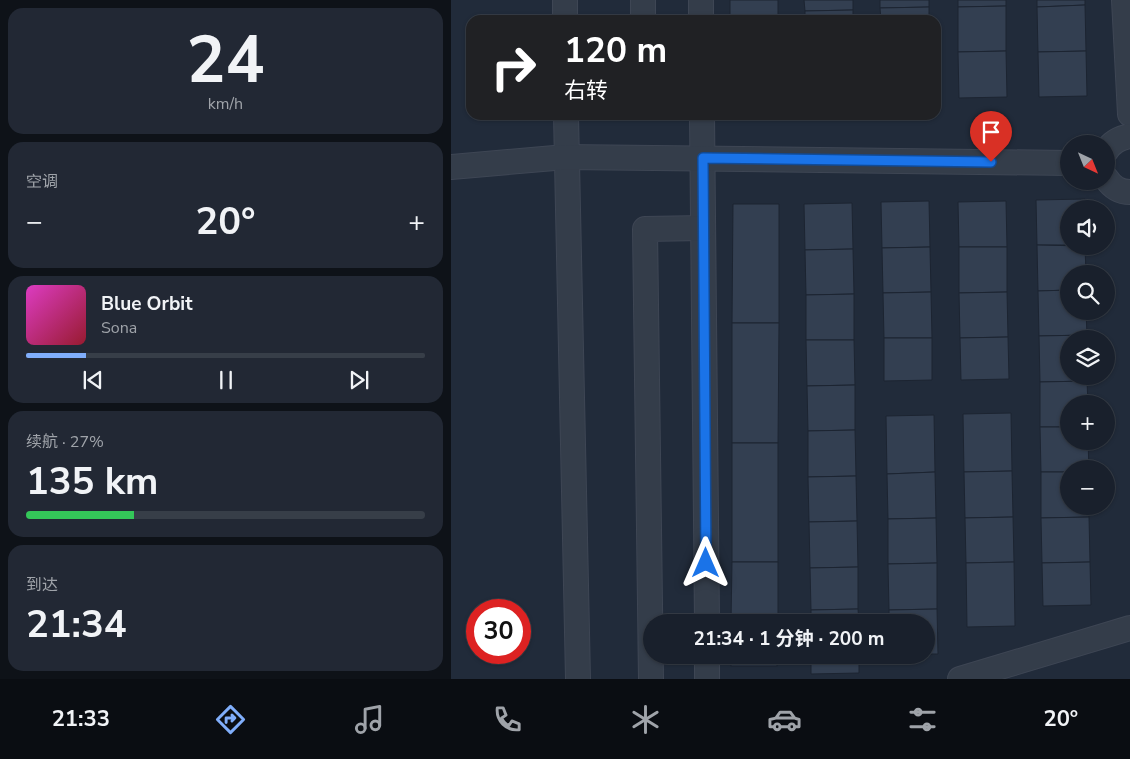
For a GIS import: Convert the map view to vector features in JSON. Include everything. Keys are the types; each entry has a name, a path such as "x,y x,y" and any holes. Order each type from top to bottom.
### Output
{"street":[{"path":"565,0 565,15"},
{"path":"643,0 643,15"},
{"path":"701,0 701,15"},
{"path":"1124,0 1130,114"},
{"path":"566,120 578,679"},
{"path":"702,120 707,614"},
{"path":"1115,141 1122,137 1130,136"},
{"path":"451,167 566,157 1060,163"},
{"path":"1115,188 1130,192"},
{"path":"651,679 645,229 703,228"},
{"path":"960,679 1130,628"},
{"path":"707,664 707,679"}],"building":[{"path":"730,0 778,0 778,15 730,15"},
{"path":"804,0 853,0 853,10 805,11"},
{"path":"880,0 929,0 929,7 880,8"},
{"path":"958,0 1006,0 1006,6 958,7"},
{"path":"1037,0 1085,0 1085,5 1037,7"},
{"path":"1085,5 1086,51 1038,52 1037,7"},
{"path":"1006,6 1006,51 958,52 958,7"},
{"path":"929,7 929,15 881,15 880,8"},
{"path":"853,10 853,15 805,15 805,11"},
{"path":"1006,51 1007,97 959,98 958,52"},
{"path":"1086,51 1087,96 1039,97 1038,52"},
{"path":"1085,199 1060,200 1060,245 1037,245 1036,200"},
{"path":"929,201 930,247 882,248 881,202"},
{"path":"1006,201 1007,247 959,247 958,202"},
{"path":"852,203 853,249 805,250 804,204"},
{"path":"733,204 779,204 779,323 732,323"},
{"path":"1037,245 1060,245 1060,255 1085,255 1086,265 1060,265 1060,290 1038,291"},
{"path":"930,247 931,292 883,293 882,248"},
{"path":"959,247 1007,247 1007,292 959,293"},
{"path":"853,249 854,294 806,295 805,250"},
{"path":"1060,290 1060,320 1086,320 1087,330 1060,330 1060,336 1039,336 1038,291"},
{"path":"931,292 932,338 884,338 883,293"},
{"path":"1007,292 1008,337 960,338 959,293"},
{"path":"854,294 854,340 806,340 806,295"},
{"path":"732,323 779,323 778,443 732,443"},
{"path":"1039,336 1060,336 1060,382 1040,382"},
{"path":"1008,337 1009,379 961,380 960,338"},
{"path":"884,338 932,338 932,380 884,381"},
{"path":"806,340 854,340 855,385 807,386"},
{"path":"1040,382 1060,382 1060,385 1087,385 1088,395 1060,395 1060,427 1040,427"},
{"path":"855,385 855,430 808,431 807,386"},
{"path":"1011,413 1012,471 964,472 963,414"},
{"path":"934,415 935,472 887,474 886,416"},
{"path":"1040,427 1060,427 1060,450 1088,450 1089,460 1060,460 1060,472 1041,472"},
{"path":"855,430 856,476 808,477 808,431"},
{"path":"732,443 778,443 778,562 732,562"},
{"path":"1012,471 1013,517 965,518 964,472"},
{"path":"935,472 936,518 888,519 887,474"},
{"path":"1041,472 1060,472 1060,515 1089,515 1089,517 1041,518"},
{"path":"856,476 857,521 809,522 808,477"},
{"path":"1013,517 1014,562 966,563 965,518"},
{"path":"1089,517 1090,562 1042,563 1041,518"},
{"path":"936,518 937,563 888,564 888,519"},
{"path":"857,521 858,567 810,568 809,522"},
{"path":"732,562 778,562 778,614 731,614"},
{"path":"1014,562 1015,626 967,627 966,563"},
{"path":"1090,562 1091,605 1043,606 1042,563"},
{"path":"937,563 937,609 889,610 888,564"},
{"path":"858,567 858,609 811,610 810,568"},
{"path":"858,609 858,614 811,614 811,610"},
{"path":"937,609 938,654 935,654 935,614 889,614 889,610"},
{"path":"731,664 777,664 777,666 731,666"},
{"path":"811,664 859,664 859,673 811,674"}],"route":[{"path":"706,563 703,158 991,162"}]}
